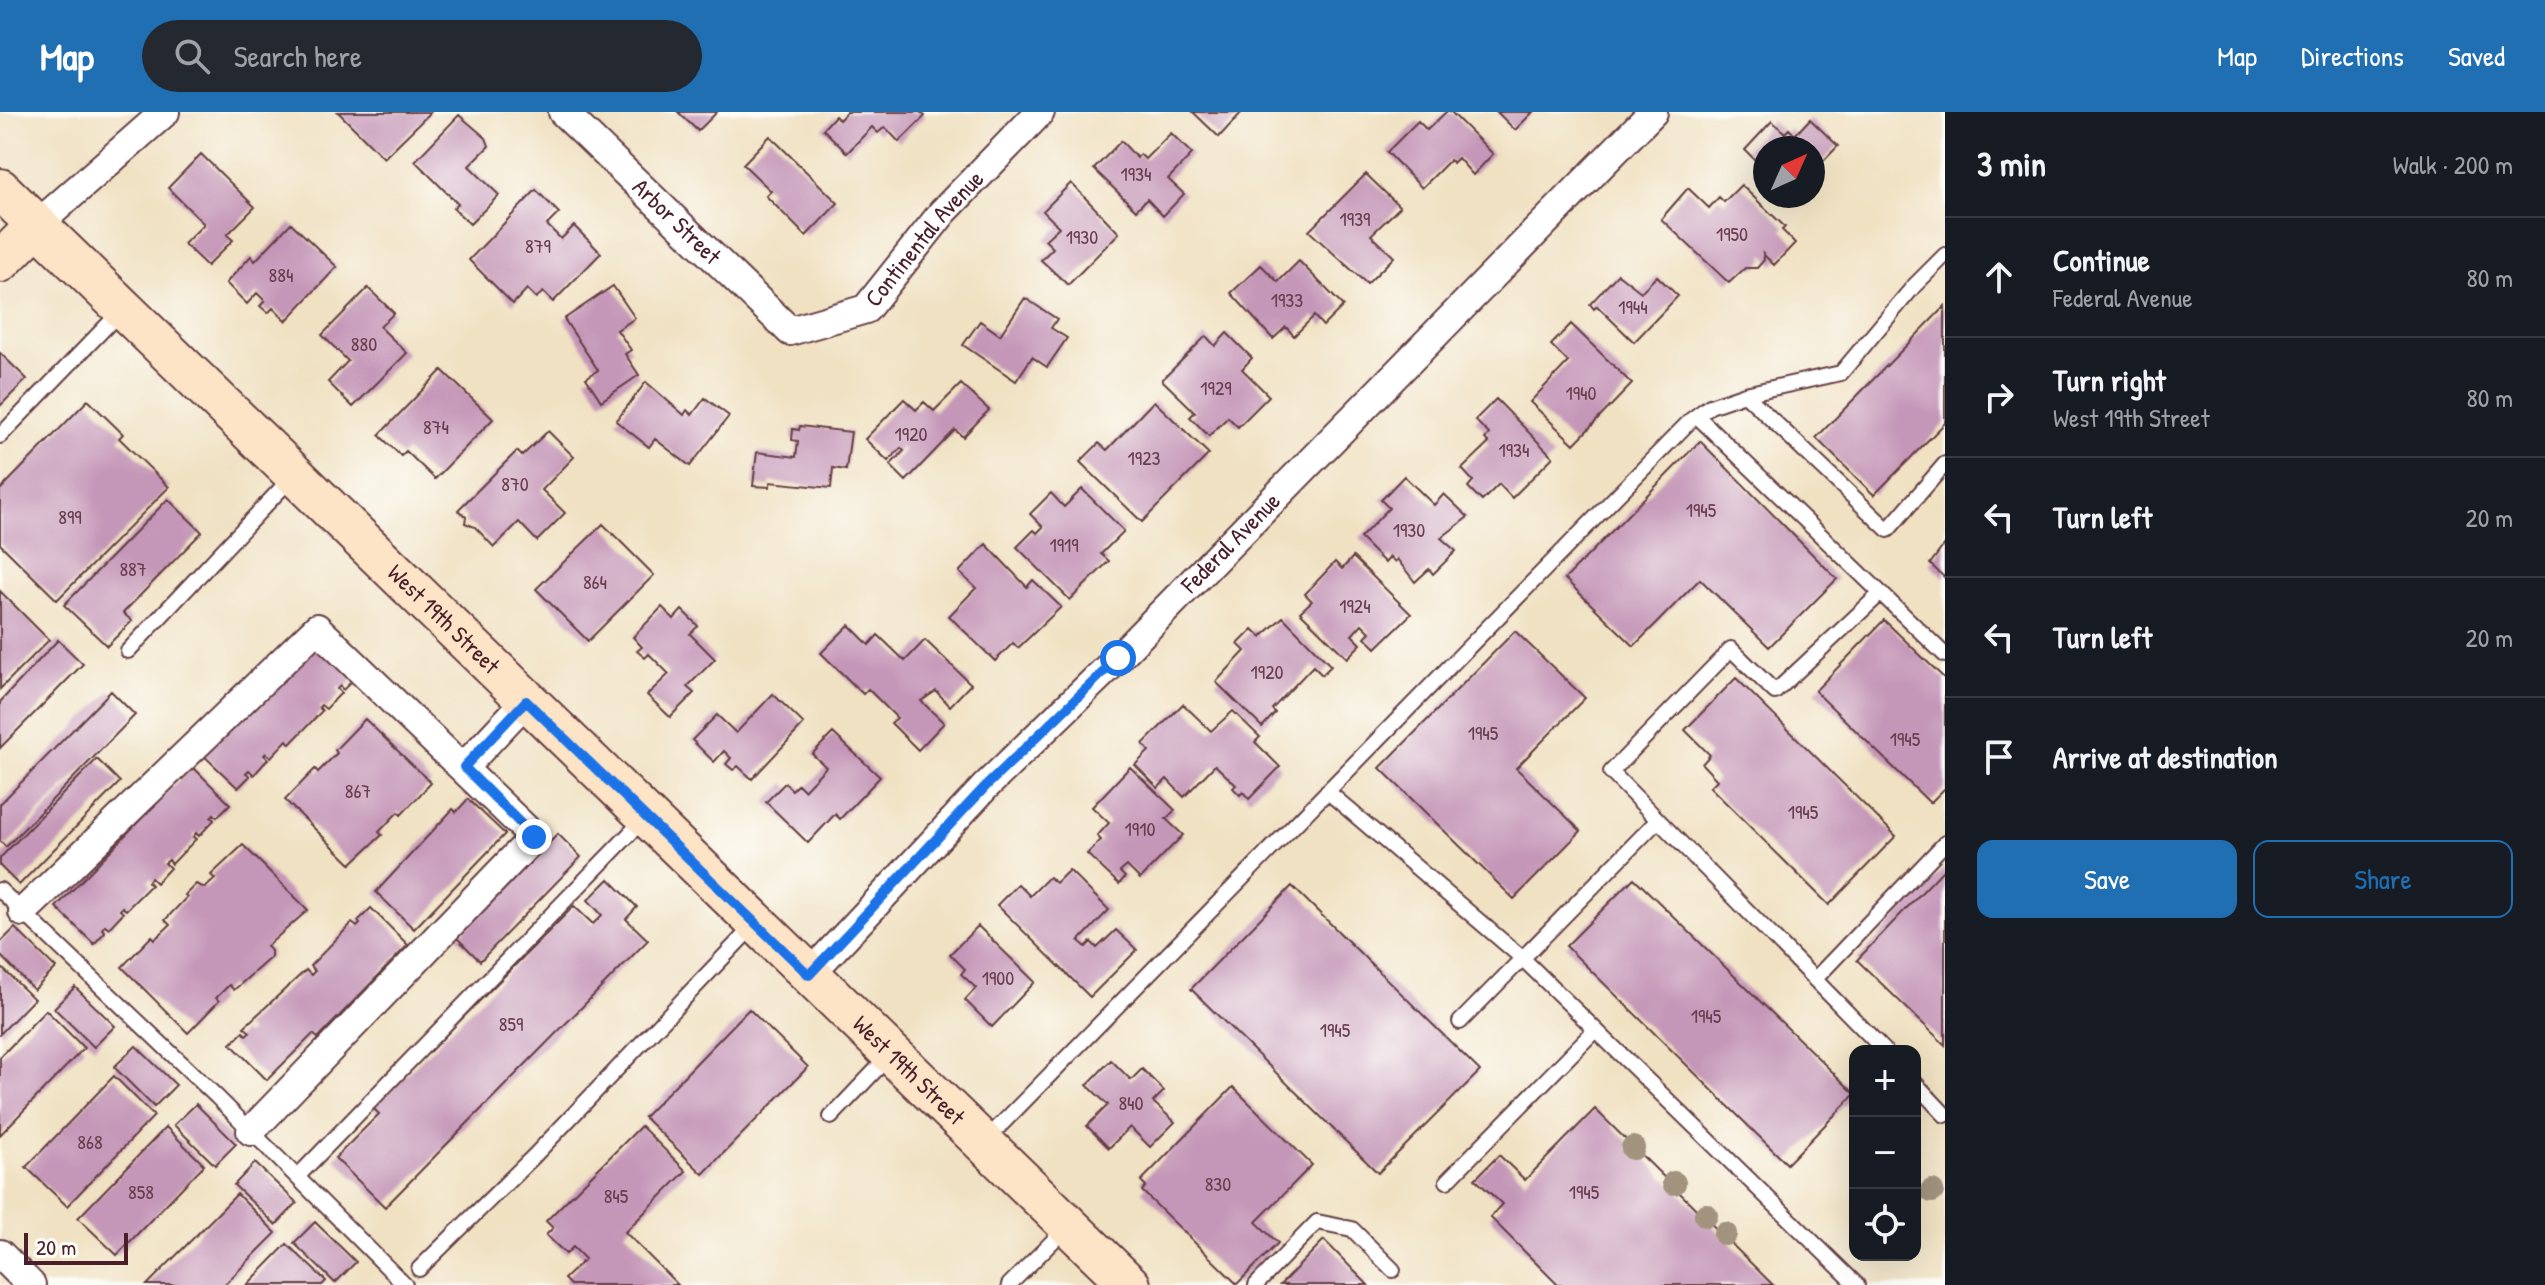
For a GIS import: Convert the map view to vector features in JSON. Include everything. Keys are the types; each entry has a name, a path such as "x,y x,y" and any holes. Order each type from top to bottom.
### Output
{"street":[{"path":"0,262 37,225 165,112"},
{"name":"Arbor Street","path":"563,112 790,331"},
{"name":"Continental Avenue","path":"790,331 866,309 943,212 1040,112"},
{"name":"Federal Avenue","path":"809,975 985,787 1140,635 1653,112"},
{"name":"West 19th Street","path":"0,189 1130,1285"},
{"path":"23,912 317,628 464,767 534,837 251,1131"},
{"path":"464,767 526,701"},
{"path":"0,1254 31,1285"}],"lane":[{"path":"982,1144 1697,416 1710,406 1745,394 1841,373 1914,286 1945,255"},
{"path":"0,436 122,310"},
{"path":"1745,394 1888,530 1945,464"},
{"path":"1697,416 1945,655"},
{"path":"128,651 294,476"},
{"path":"1879,1045 1611,772 1731,649 1775,692 1881,593"},
{"path":"1327,791 1521,957 1857,1285"},
{"path":"297,1177 646,817"},
{"path":"1460,1022 1658,820"},
{"path":"1816,978 1945,843"},
{"path":"0,890 251,1131 405,1285"},
{"path":"419,1269 534,1156 756,923"},
{"path":"1447,1181 1595,1030"},
{"path":"831,1117 891,1055"},
{"path":"1921,1089 1945,1115"},
{"path":"1256,1285 1317,1222 1352,1229 1393,1270"},
{"path":"1009,1285 1068,1227"}],"building":[{"path":"338,112 431,112 384,158"},
{"path":"678,112 717,112 698,131"},
{"path":"847,112 920,112 925,116 899,142 885,127 878,133 872,127 847,153 823,129 835,116 839,120"},
{"path":"1193,112 1242,112 1219,137"},
{"path":"1446,112 1451,112 1493,154 1473,175 1458,158 1453,163 1450,160 1422,188 1387,152 1418,121 1427,130"},
{"path":"1497,112 1533,112 1515,130"},
{"path":"459,115 486,138 489,146 469,166 499,195 470,224 453,208 458,204 415,161"},
{"path":"1810,119 1838,146 1825,160 1825,136 1758,136 1772,121 1785,133 1789,129 1795,135"},
{"path":"1171,133 1192,154 1168,179 1184,194 1163,216 1147,199 1136,210 1094,169 1121,141 1137,158 1140,154 1145,159"},
{"path":"770,136 838,203 806,236 766,196 771,191 743,164"},
{"path":"1753,141 1753,158 1745,150"},
{"path":"201,154 255,207 227,235 233,240 207,266 184,244 204,224 168,188"},
{"path":"1366,174 1400,207 1371,235 1394,257 1367,284 1309,231"},
{"path":"1071,183 1119,233 1068,285 1041,260 1053,248 1045,240 1059,227 1043,211"},
{"path":"1741,185 1753,196 1753,208 1765,208 1785,227 1782,230 1795,243 1774,265 1763,254 1764,260 1757,268 1745,268 1729,283 1661,219 1688,188 1709,208 1719,197 1724,202"},
{"path":"536,190 559,213 547,225 561,239 574,226 601,253 553,302 543,292 536,298 527,289 513,304 469,260"},
{"path":"291,223 337,267 286,321 273,308 268,313 260,306 265,301 257,293 247,304 226,283 251,256 255,261"},
{"path":"1299,261 1343,306 1323,326 1314,316 1294,336 1286,327 1273,339 1231,293 1261,265 1278,282"},
{"path":"1618,274 1641,292 1657,276 1678,296 1634,342 1597,306 1594,309 1590,304"},
{"path":"613,286 635,318 617,330 631,350 625,354 639,375 601,401 586,378 598,370 564,319"},
{"path":"368,288 394,313 380,327 407,353 353,407 328,382 348,361 322,335"},
{"path":"1025,298 1057,319 1051,328 1067,338 1047,367 1032,357 1016,381 963,345 980,321 1000,335"},
{"path":"1945,306 1945,423 1874,495 1816,438"},
{"path":"1571,324 1632,384 1574,444 1530,402 1568,362 1551,345"},
{"path":"1227,333 1252,358 1242,369 1269,396 1238,427 1228,417 1209,436 1190,417 1195,412 1162,380 1206,336 1215,346"},
{"path":"0,353 27,379 0,406"},
{"path":"442,370 493,419 435,479 406,451 401,456 379,435"},
{"path":"646,382 684,415 687,410 692,415 705,398 729,416 690,466 655,439 649,447 616,421"},
{"path":"961,384 989,410 963,437 955,430 906,481 890,465 904,451 901,448 888,461 865,439 904,399 916,410 924,402 934,411"},
{"path":"1496,399 1553,457 1512,498 1499,484 1482,501 1468,487 1473,481 1462,469 1489,443 1485,439 1489,434 1475,420"},
{"path":"88,400 123,434 119,438 169,487 57,600 0,544 0,490"},
{"path":"1154,401 1209,454 1142,522 1080,462 1099,443 1107,450"},
{"path":"800,426 851,432 846,470 833,468 831,488 770,482 770,487 753,486 757,452 796,457 798,441 792,440 793,429 799,430"},
{"path":"548,431 574,457 542,490 565,513 537,541 519,522 494,547 475,527 465,523 466,517 458,510 517,451 522,456"},
{"path":"1700,441 1837,579 1769,647 1700,579 1634,646 1565,579"},
{"path":"1404,476 1434,505 1444,494 1468,517 1441,538 1456,551 1433,574 1429,569 1415,582 1397,559 1395,562 1390,557 1385,563 1360,538 1389,508 1381,500"},
{"path":"1082,489 1124,531 1101,554 1109,561 1070,600 1017,547 1034,530 1037,533 1043,527 1030,514 1051,493 1064,507"},
{"path":"168,499 202,532 123,613 132,621 107,646 64,605"},
{"path":"603,524 654,575 588,641 536,589"},
{"path":"986,544 1027,587 1033,580 1061,607 1018,648 1013,643 995,661 949,616 976,588 959,572"},
{"path":"1945,544 1945,578 1930,564"},
{"path":"1353,557 1411,614 1376,648 1365,637 1370,632 1362,624 1352,635 1361,644 1347,658 1300,612 1312,601 1305,594 1335,562 1342,569"},
{"path":"0,591 49,640 0,689"},
{"path":"662,607 674,619 682,610 698,626 690,634 715,659 687,687 694,693 670,717 647,695 669,674 649,654 645,658 637,651 642,647 633,637"},
{"path":"1283,617 1331,666 1322,675 1313,666 1272,709 1275,713 1262,727 1216,682 1245,651 1238,644 1253,629 1261,637"},
{"path":"1884,620 1945,679 1945,788 1930,803 1815,691"},
{"path":"849,625 869,645 878,635 905,661 925,640 971,684 950,706 936,691 921,701 944,723 918,750 891,723 897,718 868,689 863,694 821,653"},
{"path":"1515,631 1585,698 1516,768 1581,831 1514,899 1380,768"},
{"path":"319,639 357,676 343,690 340,686 337,689 341,693 326,709 321,705 319,707 322,711 290,744 287,740 271,757 266,753 264,755 268,759 254,775 249,770 246,773 250,776 238,788 200,752"},
{"path":"58,640 83,664 0,748 0,702"},
{"path":"1736,678 1896,836 1829,905 1710,787 1717,780 1702,764 1710,755 1685,730"},
{"path":"111,691 135,715 6,847 0,841 0,804"},
{"path":"773,694 804,724 752,779 738,766 733,770 726,764 731,758 724,751 714,762 692,740 717,715 736,733"},
{"path":"1183,704 1211,731 1233,711 1260,737 1255,742 1280,767 1249,799 1233,788 1236,785 1215,765 1184,797 1167,779 1158,788 1135,765 1149,751 1143,744"},
{"path":"365,719 431,783 401,815 398,812 379,832 382,835 351,864 285,800 315,769 318,772 337,753 335,750"},
{"path":"833,733 880,777 840,819 835,814 808,843 766,802 785,783 792,790 798,784 804,790 826,767 812,754"},
{"path":"97,759 120,782 19,885 0,866 0,858"},
{"path":"192,766 230,804 217,817 214,814 211,817 214,820 199,836 196,833 193,837 196,839 172,864 169,860 165,863 170,868 156,883 151,878 148,882 151,885 126,910 122,907 120,910 123,913 109,928 105,925 102,929 105,932 94,944 56,907"},
{"path":"1130,767 1175,810 1166,819 1183,835 1140,879 1127,866 1120,872 1125,877 1119,884 1087,854 1101,840 1097,836 1109,823 1092,807"},
{"path":"468,799 505,834 414,929 376,892 453,809 456,812"},
{"path":"558,834 581,857 480,961 457,938"},
{"path":"243,845 308,910 267,946 271,957 234,990 229,985 216,998 219,1001 188,1033 122,967 152,936 155,939 170,925 165,920 187,897 185,895 196,884 205,888 215,879 211,875"},
{"path":"1945,868 1945,1045 1857,960"},
{"path":"1069,870 1109,910 1079,941 1086,947 1091,942 1097,948 1116,930 1137,950 1090,997 997,905 1018,884 1030,896 1049,877 1056,883"},
{"path":"1634,878 1849,1088 1849,1100 1787,1164 1566,946"},
{"path":"609,879 637,907 626,919 648,940 385,1207 335,1158 379,1114 373,1108 574,906 593,924 602,915 588,900"},
{"path":"1292,886 1480,1071 1378,1173 1191,989"},
{"path":"371,908 408,945 318,1038 313,1034 267,1080 231,1044 243,1032 246,1035 250,1032 244,1027 306,970 311,975 315,971 310,966 352,923 357,927 360,924 358,921"},
{"path":"978,926 1035,982 992,1027 965,1000 976,988 961,974 965,969 950,954"},
{"path":"15,928 56,968 34,990 0,955 0,943"},
{"path":"0,966 34,999 0,1034"},
{"path":"75,987 115,1026 94,1047 54,1008"},
{"path":"749,1009 808,1067 703,1174 644,1117"},
{"path":"46,1010 84,1048 0,1135 0,1057"},
{"path":"136,1046 176,1085 154,1107 114,1067"},
{"path":"1111,1060 1131,1080 1142,1069 1164,1091 1153,1102 1175,1122 1150,1147 1130,1127 1109,1148 1087,1126 1108,1105 1087,1085"},
{"path":"114,1076 154,1116 67,1206 26,1167"},
{"path":"1233,1087 1312,1165 1256,1222 1278,1243 1237,1284 1142,1191 1146,1186 1141,1181"},
{"path":"196,1104 236,1144 215,1165 174,1125"},
{"path":"1595,1109 1773,1285 1558,1285 1490,1217 1502,1204 1475,1179 1499,1155 1525,1180"},
{"path":"641,1126 686,1171 625,1232 678,1285 570,1285 564,1279 585,1259 573,1247 566,1254 546,1235 553,1228 546,1221"},
{"path":"166,1127 204,1165 117,1255 78,1218"},
{"path":"255,1163 297,1203 276,1225 234,1185"},
{"path":"237,1194 276,1233 224,1285 147,1285"},
{"path":"315,1222 356,1262 335,1283 294,1243"},
{"path":"1324,1240 1368,1285 1280,1285"},
{"path":"287,1244 326,1281 322,1285 247,1285"}],"route":[{"path":"534,837 464,767 526,701 809,975 985,787 1118,658"}]}
